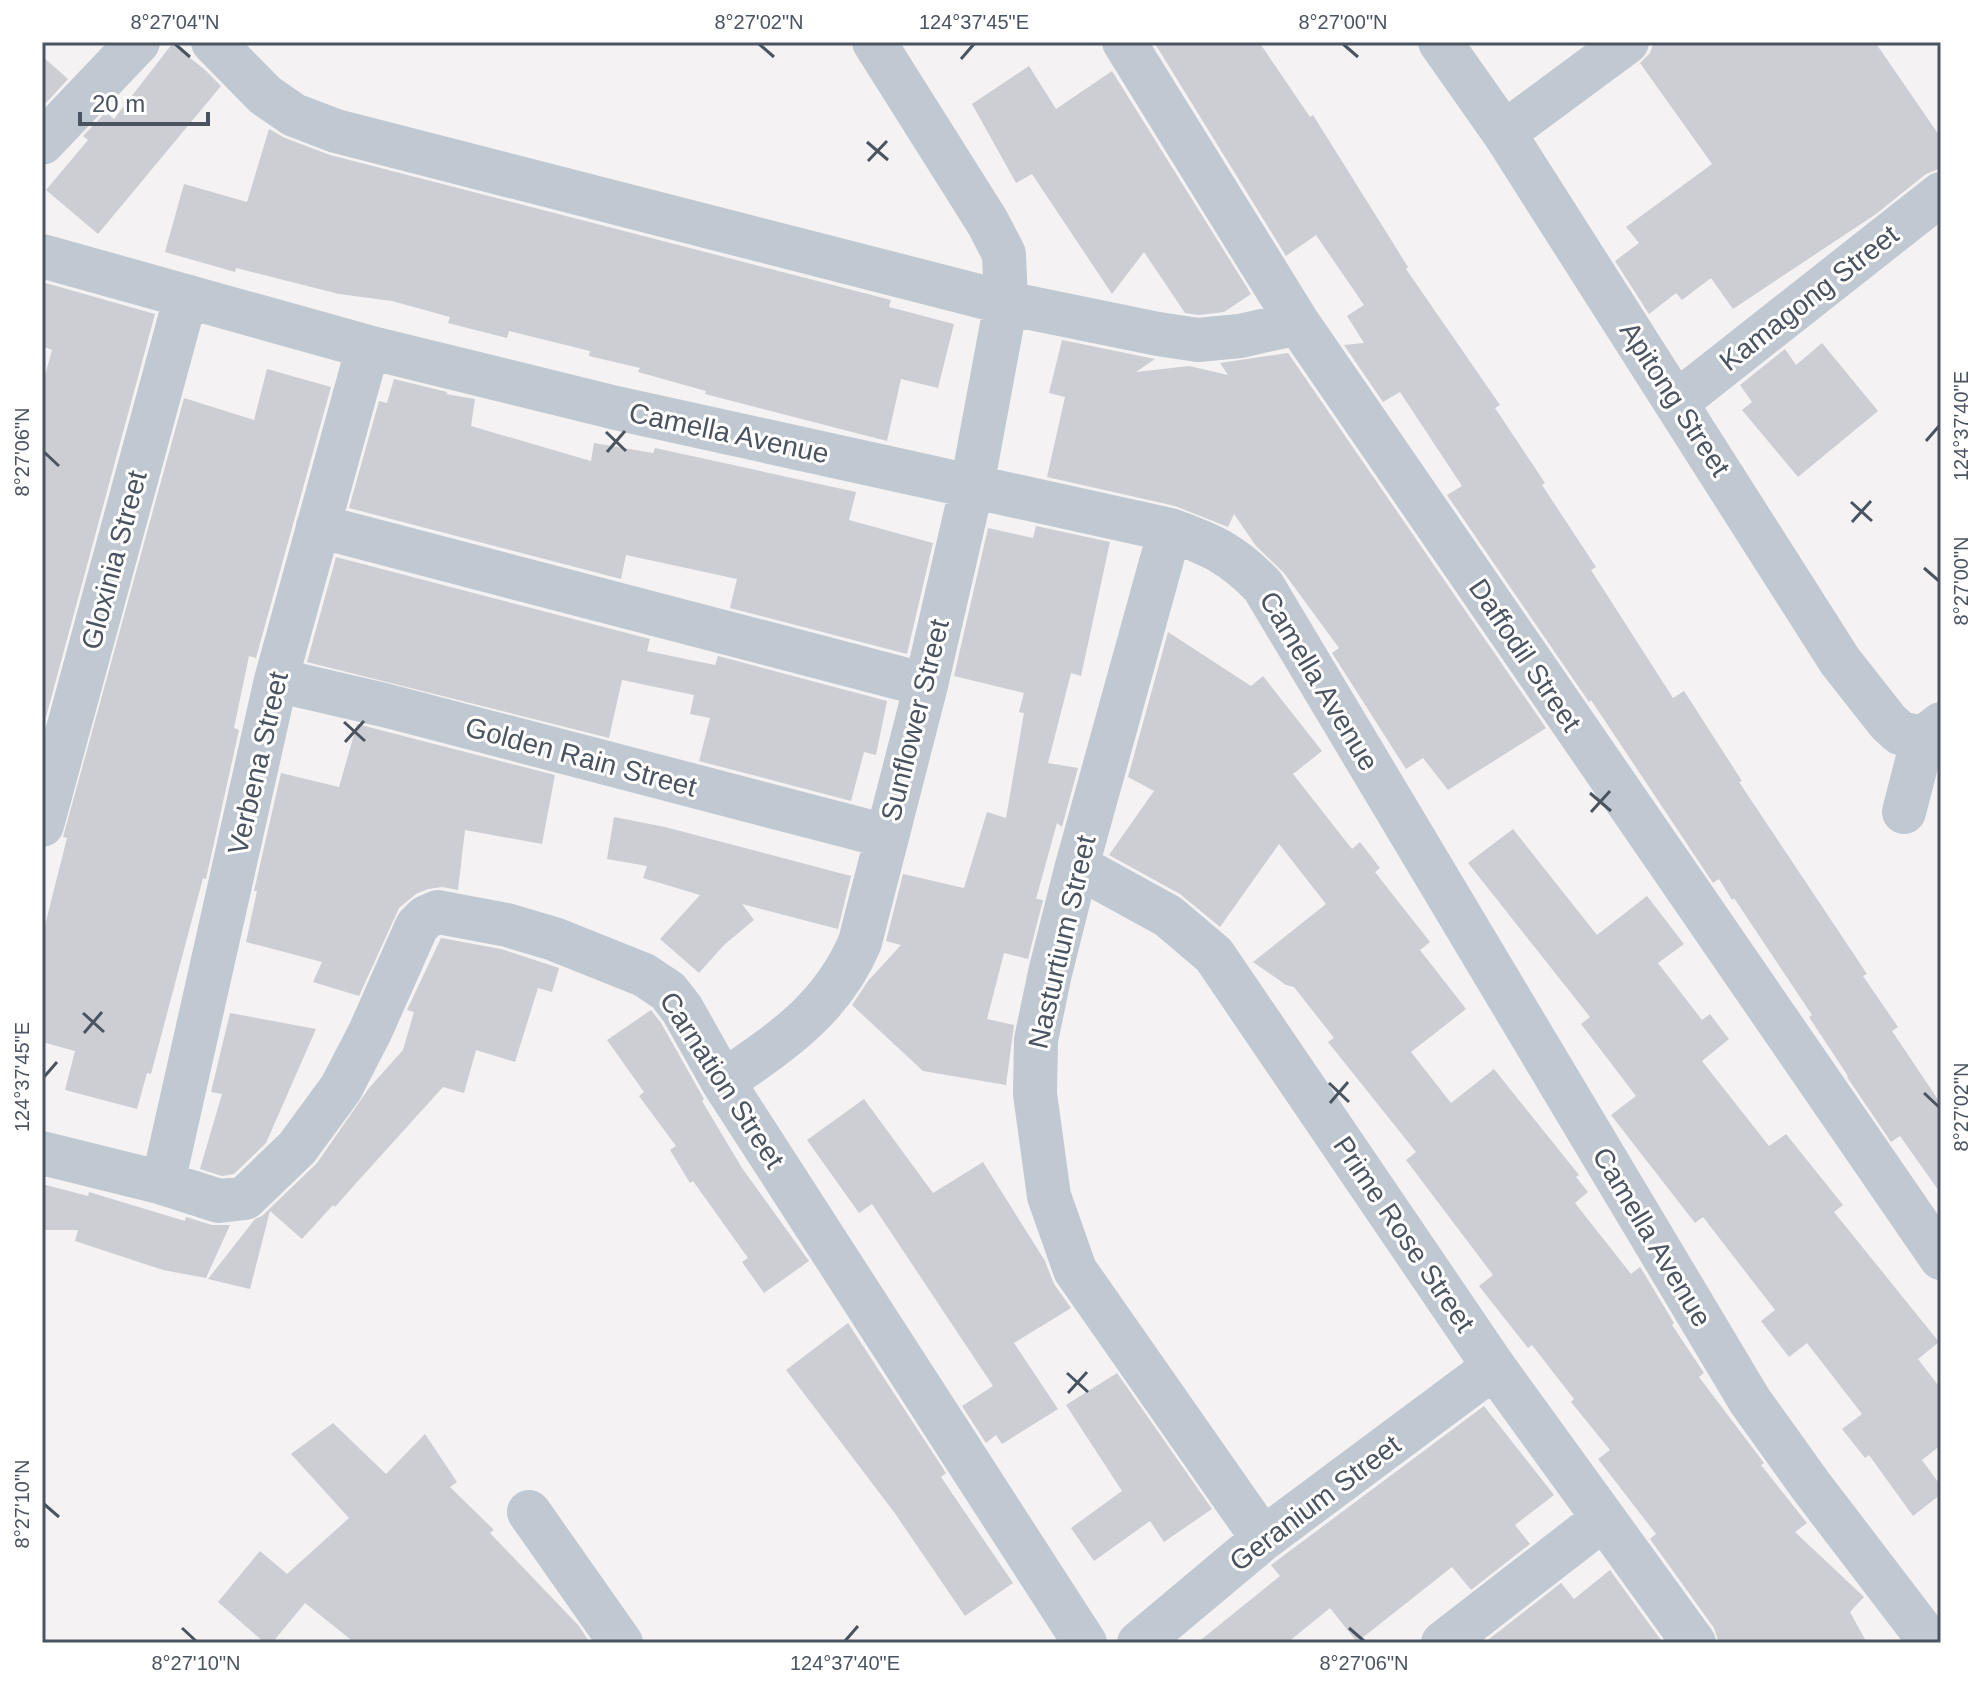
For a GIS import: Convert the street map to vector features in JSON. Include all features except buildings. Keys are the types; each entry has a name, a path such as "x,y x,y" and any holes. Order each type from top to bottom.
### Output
{"street":[{"path":"42,143 138,42"},
{"path":"213,42 265,95 294,115 336,131 1006,303 1198,340 1240,336 1298,323"},
{"name":"Sunflower Street","path":"723,1082 793,1034 838,984 860,942 926,685 972,486 1006,303 1004,254 980,210 874,42"},
{"name":"Daffodil Street","path":"1124,42 1298,323 1941,1258"},
{"name":"Apitong Street","path":"1440,42 1504,133 1840,661 1900,733 1932,731"},
{"path":"1504,133 1627,42"},
{"name":"Kamagong Street","path":"1677,402 1941,194"},
{"name":"Camella Avenue","path":"42,256 368,347 616,408 1170,530 1207,543 1238,560 1263,586 1750,1401 1931,1643"},
{"name":"Gloxinia Street","path":"42,825 186,296"},
{"name":"Verbena Street","path":"163,1183 276,680 368,347"},
{"path":"318,526 926,685"},
{"name":"Nasturtium Street","path":"1170,530 1077,866 1036,1040 1035,1094 1049,1196 1075,1270 1263,1539"},
{"name":"Golden Rain Street","path":"276,680 384,705 886,836"},
{"path":"1904,812 1932,731"},
{"name":"Prime Rose Street","path":"1077,866 1168,916 1214,955 1494,1367 1694,1643"},
{"name":"Carnation Street","path":"42,1153 163,1183 219,1201 245,1198 297,1148 341,1088 370,1032 417,926 426,917 438,912 507,925 554,939 655,981 668,991 682,1009 723,1082 1085,1643"},
{"name":"Geranium Street","path":"1139,1643 1263,1539 1494,1367"},
{"path":"529,1512 621,1643"},
{"path":"1443,1643 1603,1519"}]}
